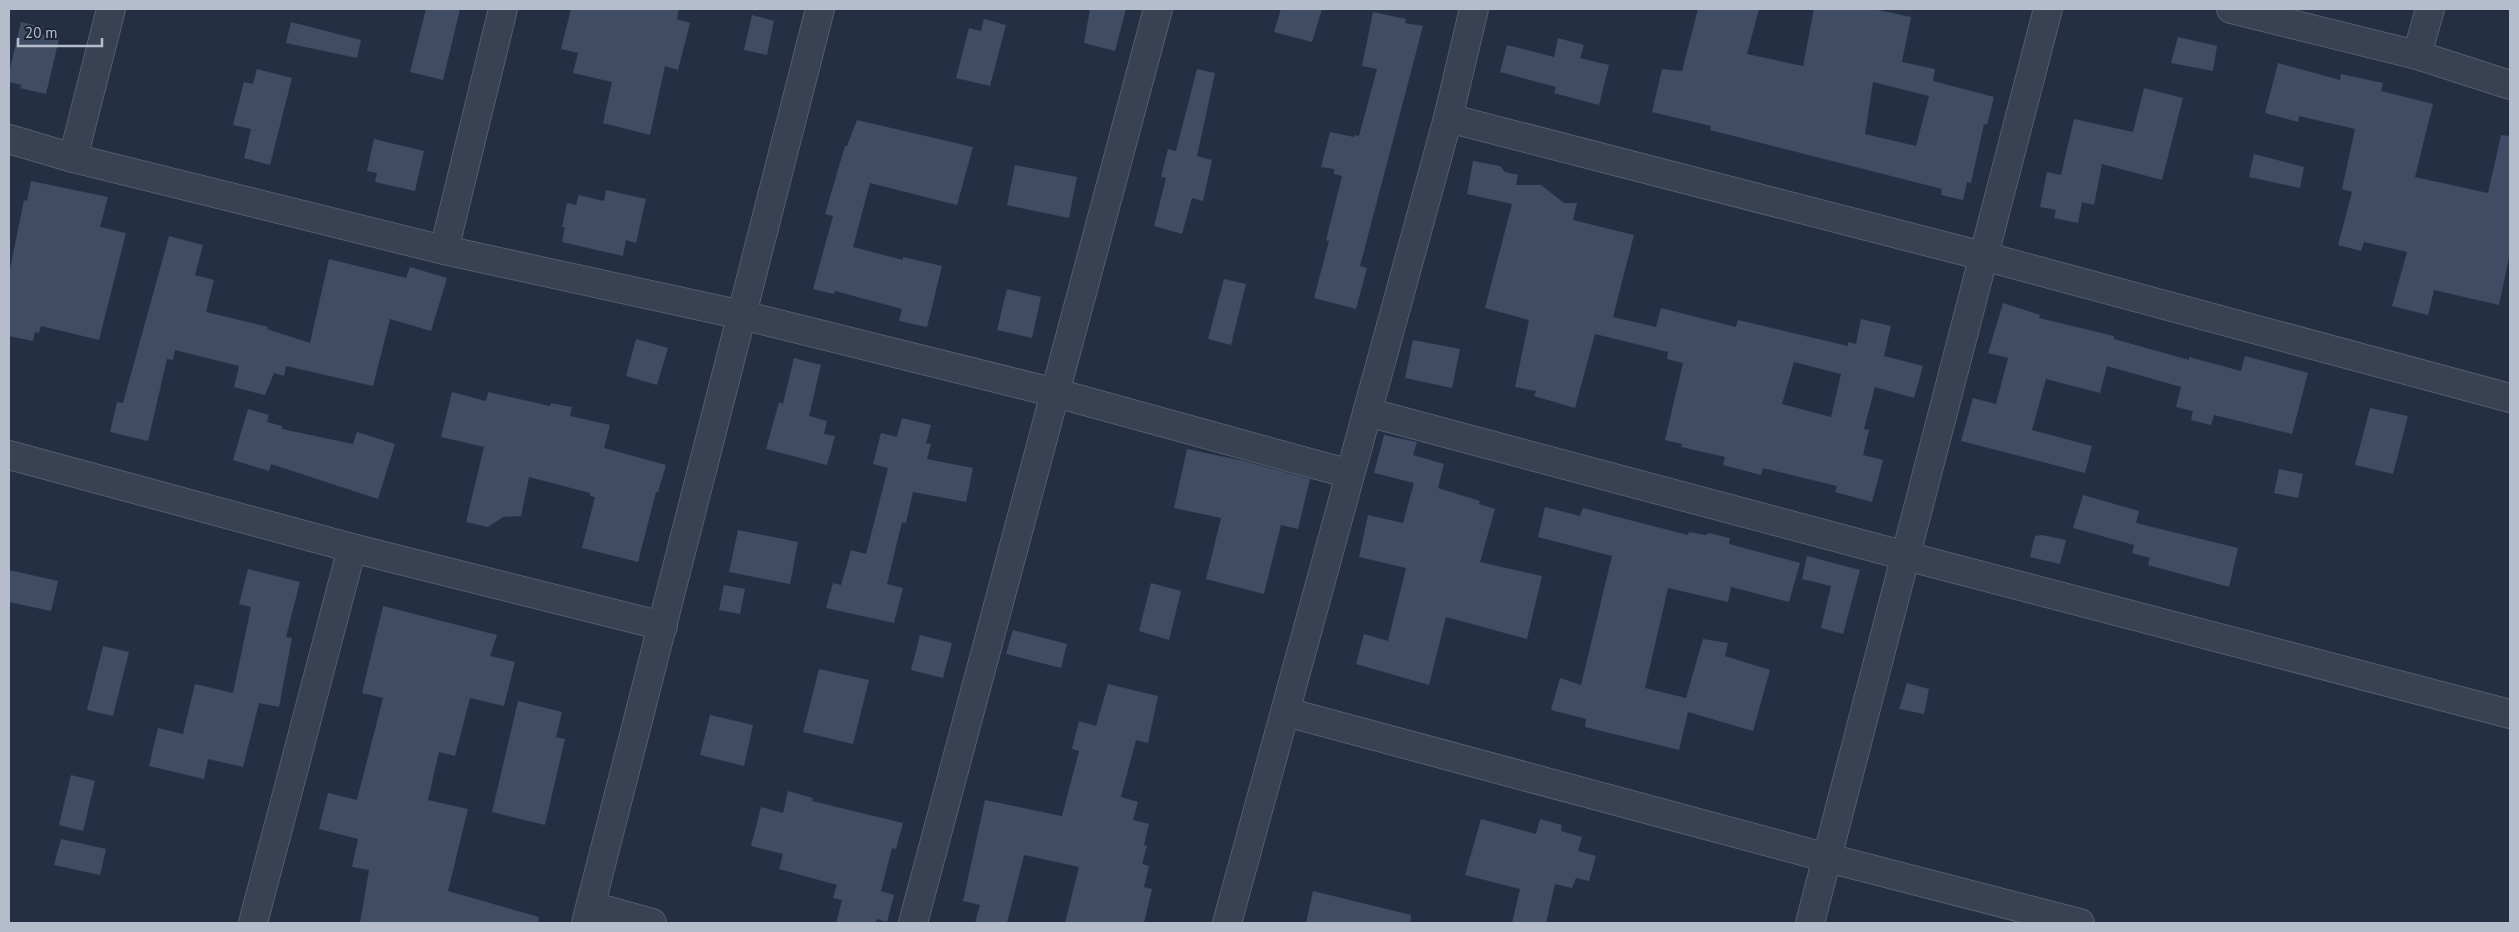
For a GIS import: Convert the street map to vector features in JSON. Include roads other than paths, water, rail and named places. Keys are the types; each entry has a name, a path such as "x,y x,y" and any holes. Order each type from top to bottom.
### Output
{"street":[{"path":"73,158 111,9"},
{"path":"444,250 503,9"},
{"path":"652,923 589,915 820,9"},
{"path":"913,923 1158,9"},
{"path":"1227,923 1448,118 1474,9"},
{"path":"1810,923 2048,9"},
{"path":"2231,9 2416,55 2510,85"},
{"path":"2416,55 2430,9"},
{"path":"1448,118 1983,256 2510,398"},
{"path":"9,139 73,158 444,250 742,314 1056,393 1350,474"},
{"path":"1367,412 1906,556 2510,714"},
{"path":"9,455 352,548 663,626"},
{"path":"253,923 352,548"},
{"path":"1286,712 1772,830"},
{"path":"1286,712 1828,858 2080,923"}]}
